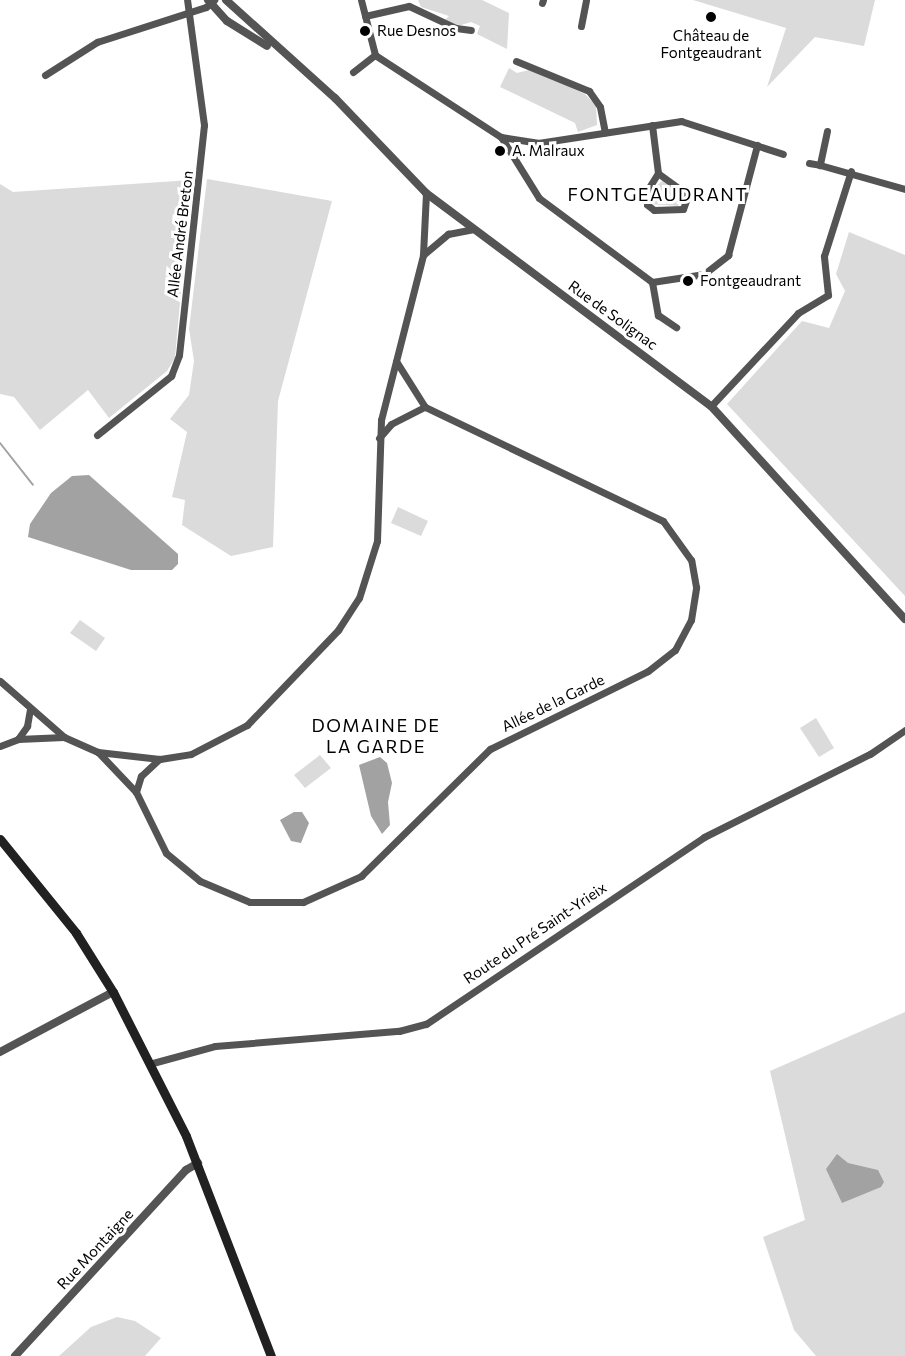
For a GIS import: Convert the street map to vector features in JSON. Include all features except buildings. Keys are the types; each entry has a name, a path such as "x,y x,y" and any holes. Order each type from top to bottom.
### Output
{"main road":[{"path":"0,839 76,933 113,992 198,1163 271,1356"}],"street":[{"name":"Allée André Breton","path":"97,435 171,375 179,355 204,125 187,0"},
{"name":"Rue de Solignac","path":"226,0 283,56 335,98 426,193 711,406 905,619"},
{"path":"362,0 375,55 501,137 538,143 681,121 783,154"},
{"path":"581,26 586,0"},
{"path":"45,75 97,42 189,11 211,1"},
{"name":"Rue de Solignac","path":"211,1 227,21 283,56"},
{"path":"365,16 410,3 456,28 471,30"},
{"path":"353,72 375,55"},
{"path":"516,61 589,92 600,107 605,133"},
{"path":"652,125 658,173 642,202 654,210 683,209 688,195 658,173"},
{"path":"820,165 827,131"},
{"path":"501,137 538,198 652,282 658,315 676,327"},
{"path":"652,282 704,274 728,255 757,145"},
{"path":"809,163 851,171 905,189"},
{"path":"711,406 798,313 825,298 824,256 851,171"},
{"name":"Allée de la Garde","path":"0,746 18,739 64,737 98,753 160,759 191,754 247,725 338,630 359,598 377,541 380,438 396,361 423,255 426,193"},
{"path":"423,255 448,234 473,230"},
{"path":"380,438 392,424 424,407 396,361"},
{"name":"Allée de la Garde","path":"98,753 136,792 166,853 200,882 250,902 303,902 361,876 490,749 648,671 675,651 691,620 696,587 691,560 663,521 424,407"},
{"path":"0,681 64,737"},
{"path":"18,739 27,726 30,709"},
{"name":"Route du Pré Saint-Yrieix","path":"149,1064 215,1046 399,1031 426,1024 704,837 870,754 905,730"},
{"path":"136,792 141,776 160,759"},
{"path":"0,1052 113,992"},
{"name":"Rue Montaigne","path":"15,1356 186,1170 198,1163"}],"shaded area":[{"path":"418,0 482,0 509,13 507,49 477,34 480,26 471,22 458,26 445,20 449,16 421,7"},
{"path":"693,0 875,0 864,46 815,37 767,87 786,28"},
{"path":"509,68 517,73 533,69 585,94 596,106 597,125 578,132 575,123 500,87"},
{"path":"207,179 332,201 278,401 273,547 231,556 182,525 185,500 172,497 187,432 170,419 189,395 194,361 189,329"},
{"path":"191,180 175,358 167,371 109,418 88,390 40,430 14,397 0,394 0,184 13,192"},
{"path":"663,180 682,193 678,206 648,204 646,196"},
{"path":"849,232 905,255 905,596 727,404 802,321 829,328 845,291 836,274"},
{"path":"89,475 178,554 178,564 172,570 131,570 28,537 30,524 51,493 72,476"},
{"path":"398,507 428,521 421,536 391,523"},
{"path":"80,620 105,638 96,651 70,633"},
{"path":"816,718 834,748 819,757 800,728"},
{"path":"320,755 331,768 305,788 294,775"},
{"path":"380,757 387,763 392,783 388,802 390,825 382,834 371,816 359,765"},
{"path":"294,812 302,812 309,823 301,843 291,841 280,820"},
{"path":"905,1012 905,1356 816,1356 794,1330 763,1237 805,1220 770,1071"},
{"path":"837,1154 848,1163 878,1170 884,1182 881,1187 842,1203 826,1169"},
{"path":"117,1317 135,1321 161,1338 145,1356 59,1356 91,1327"}],"waterway":[{"path":"0,443 33,485"}],"place":[{"name":"Château de Fontgeaudrant","path":"711,17"},
{"name":"Rue Desnos","path":"365,31"},
{"name":"A. Malraux","path":"500,151"},
{"name":"Fontgeaudrant","path":"688,281"}],"district":[{"name":"FONTGEAUDRANT","path":"658,194"},
{"name":"DOMAINE DE LA GARDE","path":"376,736"}]}
